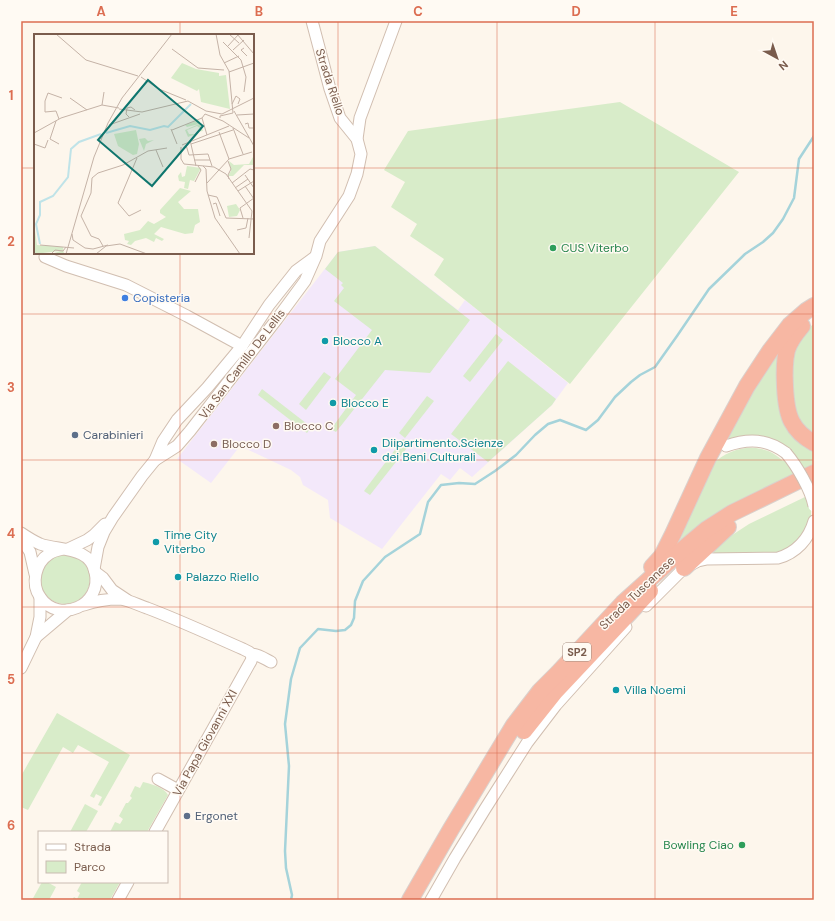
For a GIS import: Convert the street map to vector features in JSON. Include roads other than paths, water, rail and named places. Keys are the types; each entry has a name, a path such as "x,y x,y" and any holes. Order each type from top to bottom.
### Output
{"highway":[{"path":"631,596 643,576 662,556 674,534 708,458 747,386 770,351 790,325 814,306"},
{"path":"814,317 805,323 796,333 787,349 785,382 788,410 792,423 800,433 814,444"},
{"path":"708,458 726,446"},
{"name":"Strada Tuscanese","path":"410,900 514,725 540,691 631,596 682,550 708,529 732,512 814,473"},
{"name":"Strada Tuscanese","path":"421,900 448,851 504,760 527,726 555,692 654,588 688,556 728,527 753,513 814,484"},
{"path":"684,568 728,527"}],"street":[{"name":"Strada Riello","path":"312,21 330,89 340,118 357,140"},
{"name":"Strada Riello","path":"357,140 360,118 396,21"},
{"name":"Via San Camillo De Lellis","path":"155,460 177,446 190,431 305,281 316,256 320,241 349,196 357,174 361,154 357,140"},
{"name":"Via San Camillo De Lellis","path":"95,571 98,547 104,532 142,476 155,460 164,441 177,420 207,388 242,346 269,305 296,271 316,256"},
{"path":"45,257 66,266 126,285 242,346"},
{"path":"726,446 739,442 758,441 768,443 781,449 797,468 811,496 814,506"},
{"name":"Via San Camillo De Lellis","path":"65,549 87,540 113,517"},
{"path":"684,568 698,561 707,559 778,558 786,556 805,540 814,522"},
{"path":"21,533 39,543 78,552 85,556 91,562 95,571 96,580 96,588 89,600 76,609 68,610 52,608 46,603 36,590 35,574 30,552 21,538"},
{"path":"35,574 40,563 48,554 65,549"},
{"name":"Strada Tuscanese","path":"432,900 455,858 485,809 537,729 559,701 640,612 684,568"},
{"path":"95,571 112,590 129,601"},
{"path":"21,668 36,637 40,617 40,597"},
{"path":"83,605 108,600 121,599 129,601 160,612 271,662"},
{"path":"36,637 68,610"},
{"name":"Via Papa Giovanni XXI","path":"156,831 251,661 251,654"},
{"path":"158,779 178,790"},
{"path":"118,900 127,883"}],"waterway":[{"path":"291,900 292,895 286,868 285,851 289,766 285,724 291,679 300,648 318,629 336,631 345,630 351,625 354,618 355,601 363,581 385,557 420,534 428,502 441,485 459,483 475,484 516,455 548,424 560,420 586,430 598,420 615,397 631,382 655,367 709,289 745,254 773,233 783,219 794,198 799,159 814,136"}],"place":[{"name":"CUS Viterbo","path":"553,248"},
{"name":"Copisteria","path":"125,298"},
{"name":"Blocco A","path":"325,341"},
{"name":"Blocco E","path":"333,403"},
{"name":"Blocco C","path":"276,426"},
{"name":"Carabinieri","path":"75,435"},
{"name":"Blocco D","path":"214,444"},
{"name":"Diipartimento.Scienze dei Beni Culturali","path":"374,450"},
{"name":"Time City Viterbo","path":"156,542"},
{"name":"Palazzo Riello","path":"178,577"},
{"name":"Villa Noemi","path":"616,690"},
{"name":"Ergonet","path":"187,816"},
{"name":"Bowling Ciao","path":"742,845"}]}
